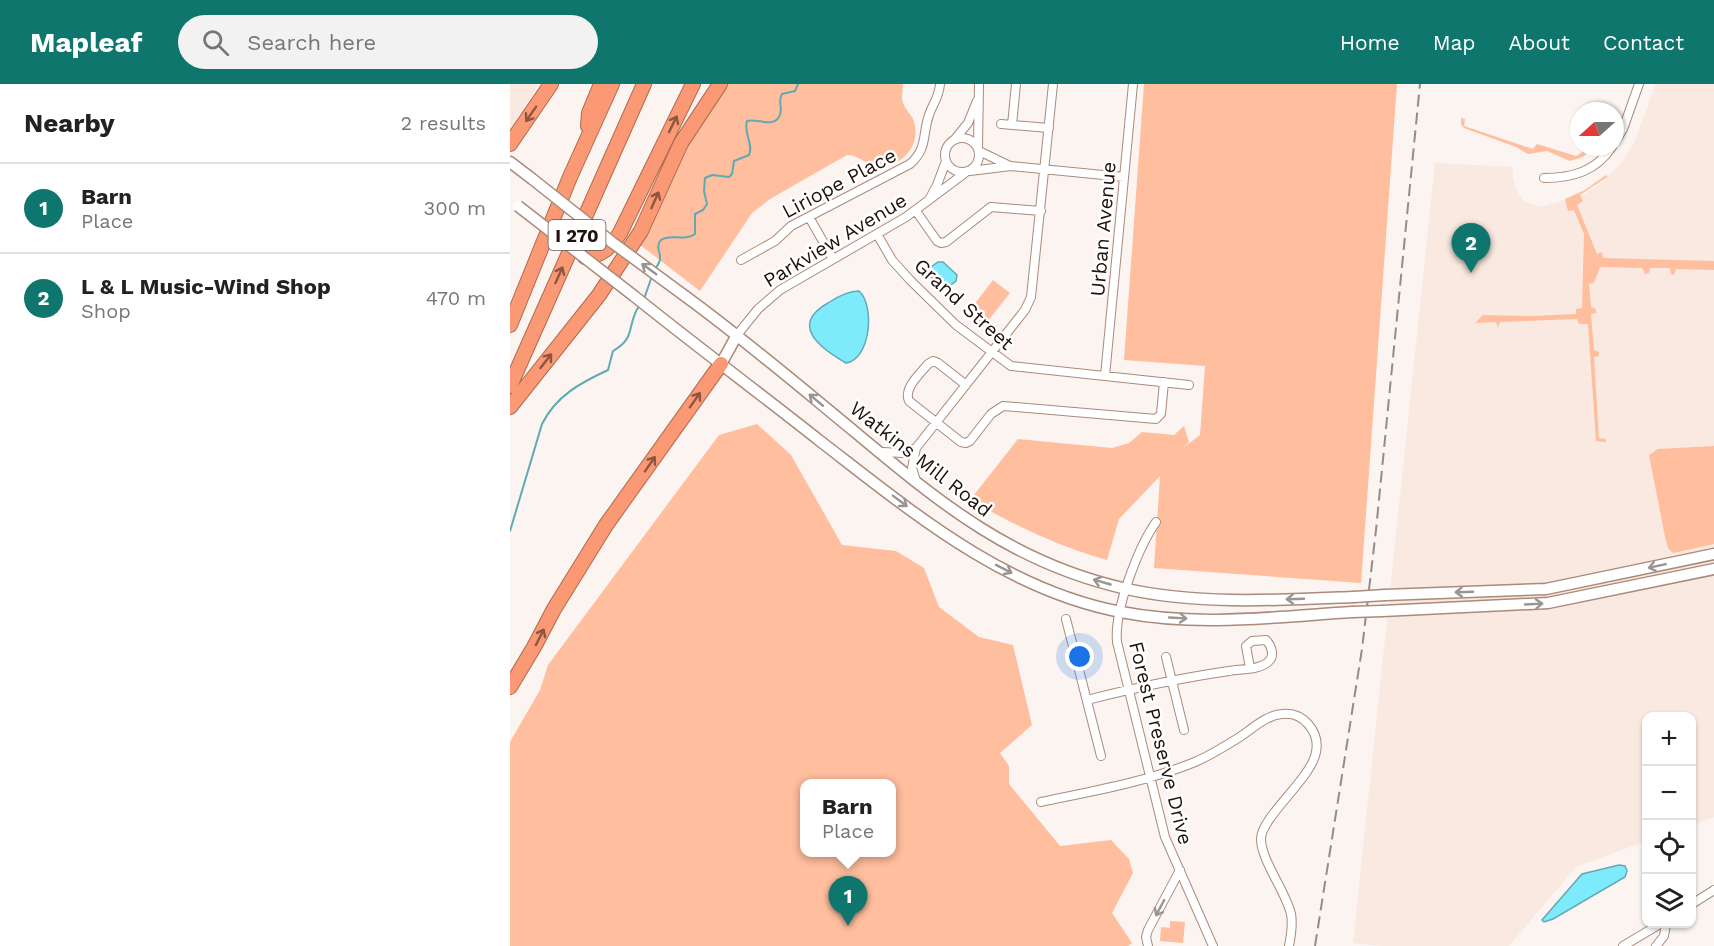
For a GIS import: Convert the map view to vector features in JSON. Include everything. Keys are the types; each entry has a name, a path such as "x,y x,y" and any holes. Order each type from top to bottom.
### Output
{"highway":[{"path":"510,144 551,84"},
{"name":"I 270","path":"586,144 589,113 601,84"},
{"name":"I 270","path":"510,325 570,177 612,84"},
{"name":"I 270","path":"510,386 644,84"},
{"path":"585,257 604,252 617,238 693,84"},
{"path":"510,407 599,295 641,231 681,143 720,84"},
{"path":"510,687 554,609 606,525 721,364"}],"main road":[{"name":"Watkins Mill Road","path":"510,162 617,238 918,485 975,526 1028,555 1067,572 1127,589 1215,598 1276,600 1546,589 1714,554"},
{"path":"514,203 953,541 1021,578 1060,595 1120,612 1215,620 1548,603 1714,569"},
{"path":"721,364 737,335"}],"street":[{"name":"Liriope Place","path":"741,260 775,241 790,226 906,167 916,158 924,145 928,118 938,98 940,84"},
{"path":"968,172 979,160 980,84"},
{"path":"1012,125 1016,84"},
{"path":"918,485 912,468 916,448 1025,310 1031,297 1053,84"},
{"name":"Urban Avenue","path":"1105,376 1133,84"},
{"path":"1624,126 1639,84"},
{"path":"979,94 969,123 947,147 946,160 955,172 1011,166 1124,177"},
{"path":"1001,124 1049,128"},
{"path":"953,140 967,139 978,149 1011,166"},
{"path":"1544,178 1569,177 1581,173 1594,167 1604,156"},
{"name":"Parkview Avenue","path":"928,202 946,160"},
{"name":"Parkview Avenue","path":"737,335 758,309 780,290 916,211 968,172"},
{"path":"916,211 937,241 941,243 946,242 991,207 1041,211"},
{"path":"809,217 833,260"},
{"name":"Grand Street","path":"877,234 892,260 903,273 948,317 1007,364 1016,367 1189,385"},
{"path":"746,247 751,255"},
{"path":"966,385 938,363 933,362 928,364 906,396 936,423 961,442 966,443 994,411 1003,406 1156,419 1161,414 1164,382"},
{"path":"878,451 903,453 916,448"},
{"name":"Forest Preserve Drive","path":"1156,522 1143,543 1127,589 1120,612 1117,642 1165,837 1213,946"},
{"path":"1066,619 1101,756"},
{"path":"1166,657 1184,730"},
{"path":"1087,700 1171,679 1250,668"},
{"path":"1041,802 1150,777 1186,765 1214,752 1276,715 1295,715 1310,726 1317,744 1313,762 1267,824 1261,838 1263,850 1290,912 1292,925 1289,946"},
{"path":"1148,946 1146,940 1148,930 1180,870"},
{"path":"1696,901 1714,890"},
{"path":"1623,946 1653,928"},
{"path":"1656,946 1664,936 1665,928"}],"shaded area":[{"path":"510,84 539,84 510,129"},
{"path":"725,84 903,84 902,101 913,119 915,136 910,150 898,161 877,166 855,156 847,155 770,199 752,213 700,291 639,244 682,151"},
{"path":"1144,84 1397,84 1361,583 1154,568 1160,476 1119,519 1107,560 1036,534 970,500 1018,439 1112,448 1129,443 1142,432 1174,435 1184,426 1189,442 1183,448 1200,435 1205,366 1124,360"},
{"path":"1656,84 1714,84 1714,817 1696,824 1696,712 1642,712 1642,842 1576,867 1509,946 1381,946 1353,943 1435,163 1513,167 1513,179 1519,195 1524,201 1541,207 1585,194 1600,184 1621,163 1634,143"},
{"path":"1461,118 1465,119 1464,126 1533,149 1537,144 1570,156 1584,156 1570,161 1547,151 1528,154 1516,147 1464,128"},
{"path":"1606,175 1611,182 1607,177 1580,195 1583,201 1577,205 1597,254 1602,252 1603,258 1714,261 1714,270 1676,269 1674,275 1671,274 1670,268 1650,268 1649,273 1645,274 1642,268 1600,267 1594,283 1589,284 1591,307 1596,309 1596,313 1591,314 1594,350 1599,352 1599,356 1594,357 1599,438 1606,439 1606,442 1596,441 1588,324 1579,324 1577,319 1500,322 1498,328 1496,322 1475,323 1483,315 1576,314 1576,309 1582,308 1584,234 1574,210 1568,211 1565,199 1585,190"},
{"path":"993,280 1010,293 983,327 967,314"},
{"path":"757,424 791,455 842,545 896,551 924,568 939,607 979,637 1013,645 1032,725 1000,753 1009,766 1009,784 1060,846 1111,840 1129,859 1133,873 1112,913 1132,943 1128,946 510,946 510,742 540,690 548,665 719,435"},
{"path":"1714,446 1714,544 1673,553 1668,548 1665,537 1649,455 1658,449"},
{"path":"1170,921 1185,922 1183,943 1160,941 1161,927 1170,928"}],"water":[{"path":"938,262 943,262 957,275 956,281 944,290 925,271"},
{"path":"859,291 867,308 868,331 861,352 846,363 827,350 813,336 810,328 811,320 817,311 835,299 847,293"},
{"path":"1619,865 1625,866 1627,871 1625,877 1553,919 1544,922 1542,920 1582,874"}],"waterway":[{"path":"656,268 660,260 658,247 661,240 695,234 695,214 703,210 707,204 704,191 705,178 712,175 729,177 732,174 734,161 749,155 747,121 772,122 776,120 780,114 782,94 795,91 798,84"},
{"path":"644,299 652,276"},
{"path":"510,531 542,424 554,406 570,391 608,370 613,351 628,336 639,306"}],"railway":[{"path":"1315,946 1362,649 1420,84"}],"place":[{"name":"L & L Music-Wind Shop","path":"1471,273"},
{"name":"Barn","path":"848,926"}]}
